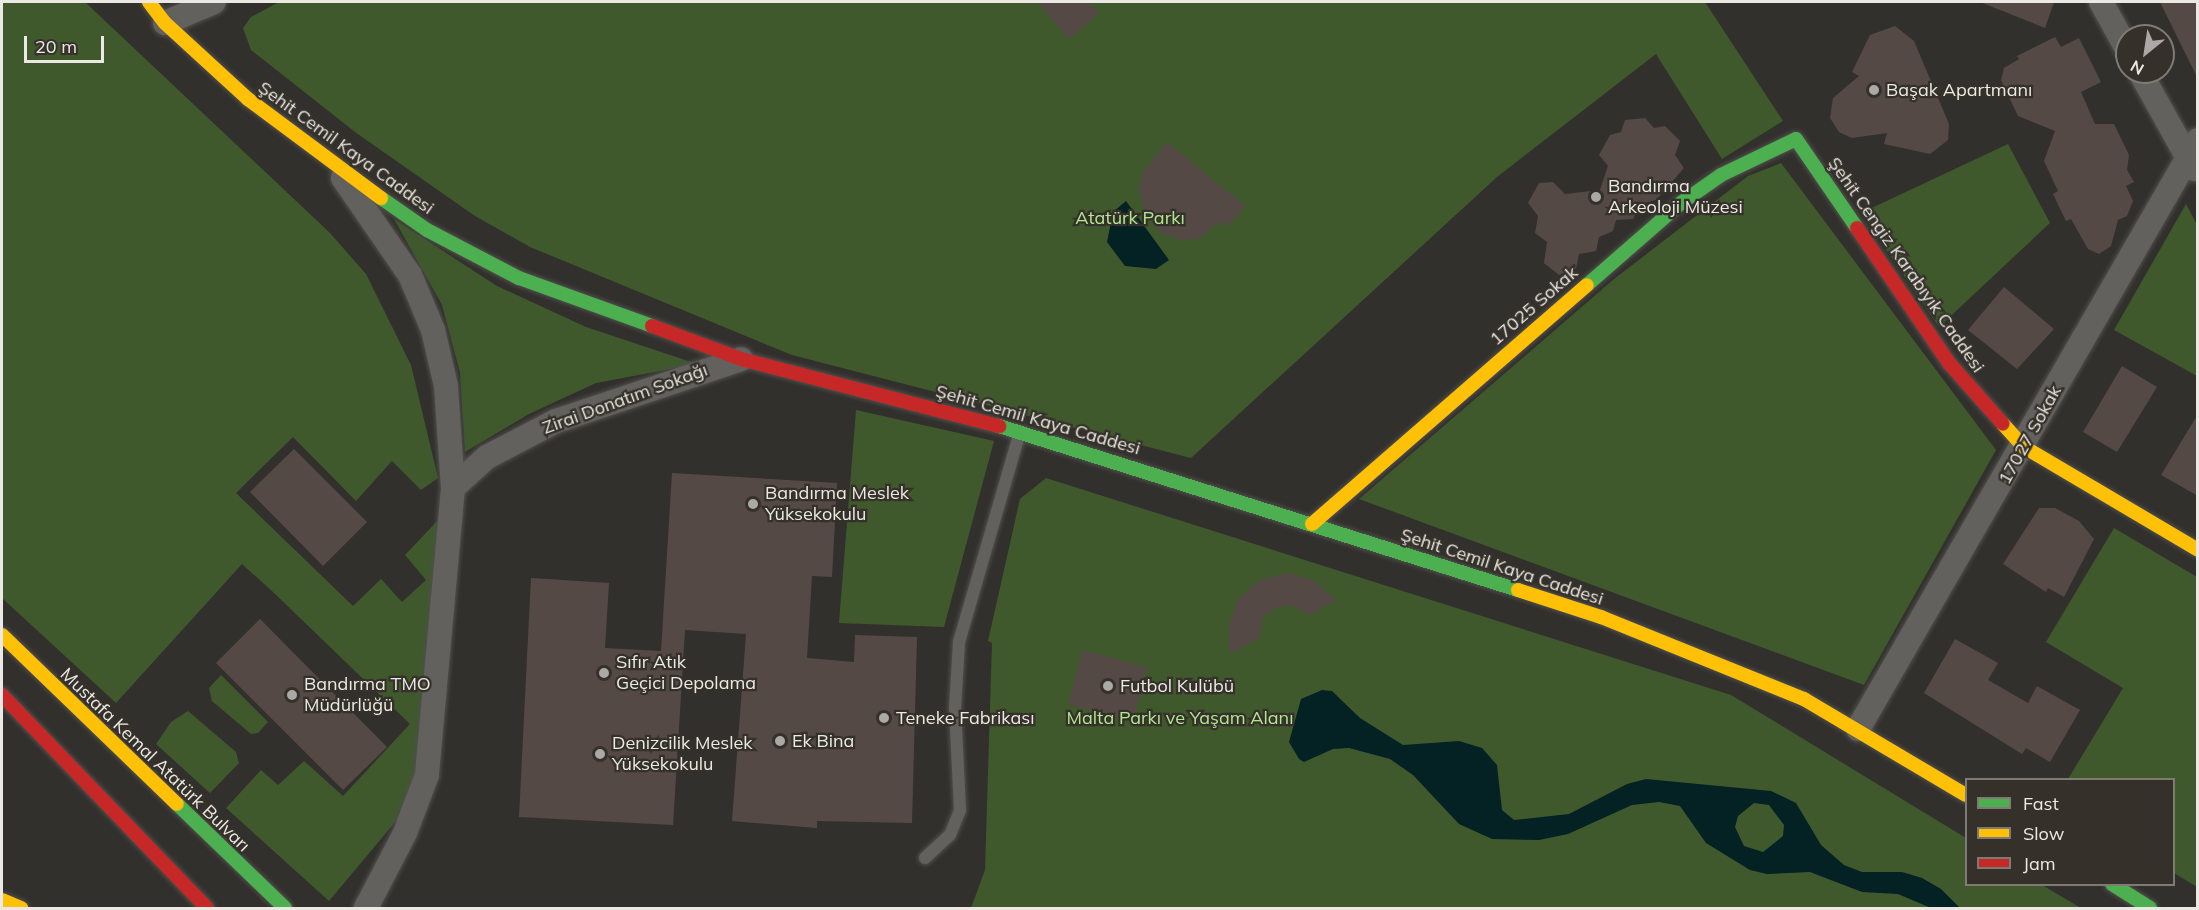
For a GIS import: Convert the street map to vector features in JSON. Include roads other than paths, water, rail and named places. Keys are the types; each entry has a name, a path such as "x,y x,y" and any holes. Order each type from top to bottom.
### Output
{"street":[{"name":"Şehit Cemil Kaya Caddesi","path":"149,2 165,23 248,99 335,166 427,230 519,278 741,358 1020,431 1662,639 1804,699 1965,794"},
{"path":"165,23 214,2"},
{"path":"2101,2 2115,27"},
{"path":"2148,84 2194,157"},
{"name":"Şehit Cengiz Karabıyık Caddesi","path":"1796,139 1950,363 2024,447 2198,550"},
{"name":"17025 Sokak","path":"1312,524 1681,203 1721,175 1796,139"},
{"name":"17027 Sokak","path":"1858,729 2194,157"},
{"path":"335,166 410,275 433,330 446,386 453,488 427,775 405,832 366,909"},
{"name":"Zirai Donatım Sokağı","path":"453,488 487,457 556,421 741,358"},
{"name":"Mustafa Kemal Atatürk Bulvarı","path":"2,635 285,909"},
{"path":"2,695 207,909"},
{"path":"351,909 376,886"},
{"path":"2114,886 2150,909"},
{"path":"2,900 21,909"}],"lane":[{"path":"925,858 950,835 960,810 955,708 960,642 1020,431"}],"water":[{"path":"1126,201 1169,260 1156,269 1125,266 1107,242 1113,212"},
{"path":"1322,690 1332,691 1360,718 1403,745 1459,741 1482,748 1497,765 1502,810 1514,820 1569,814 1627,784 1646,779 1771,791 1796,803 1821,845 1844,865 1862,872 1902,872 1922,878 1941,889 1960,908 1931,908 1898,894 1862,892 1810,872 1767,874 1750,870 1706,843 1680,806 1659,802 1632,805 1568,834 1539,840 1492,839 1459,824 1413,775 1390,759 1349,748 1333,749 1304,762 1299,759 1289,742 1301,699","holes":["1754,803 1769,805 1784,825 1783,836 1763,852 1744,846 1735,827 1738,816"]}],"place":[{"name":"Başak Apartmanı","path":"1874,90"},
{"name":"Bandırma Arkeoloji Müzesi","path":"1596,197"},
{"name":"Bandırma Meslek Yüksekokulu","path":"753,504"},
{"name":"Sıfır Atık Geçici Depolama","path":"604,673"},
{"name":"Futbol Kulübü","path":"1108,686"},
{"name":"Bandırma TMO Müdürlüğü","path":"292,695"},
{"name":"Teneke Fabrikası","path":"884,718"},
{"name":"Ek Bina","path":"780,741"},
{"name":"Denizcilik Meslek Yüksekokulu","path":"600,754"}],"park label":[{"name":"Atatürk Parkı","path":"1130,218"},
{"name":"Malta Parkı ve Yaşam Alanı","path":"1180,718"}]}
